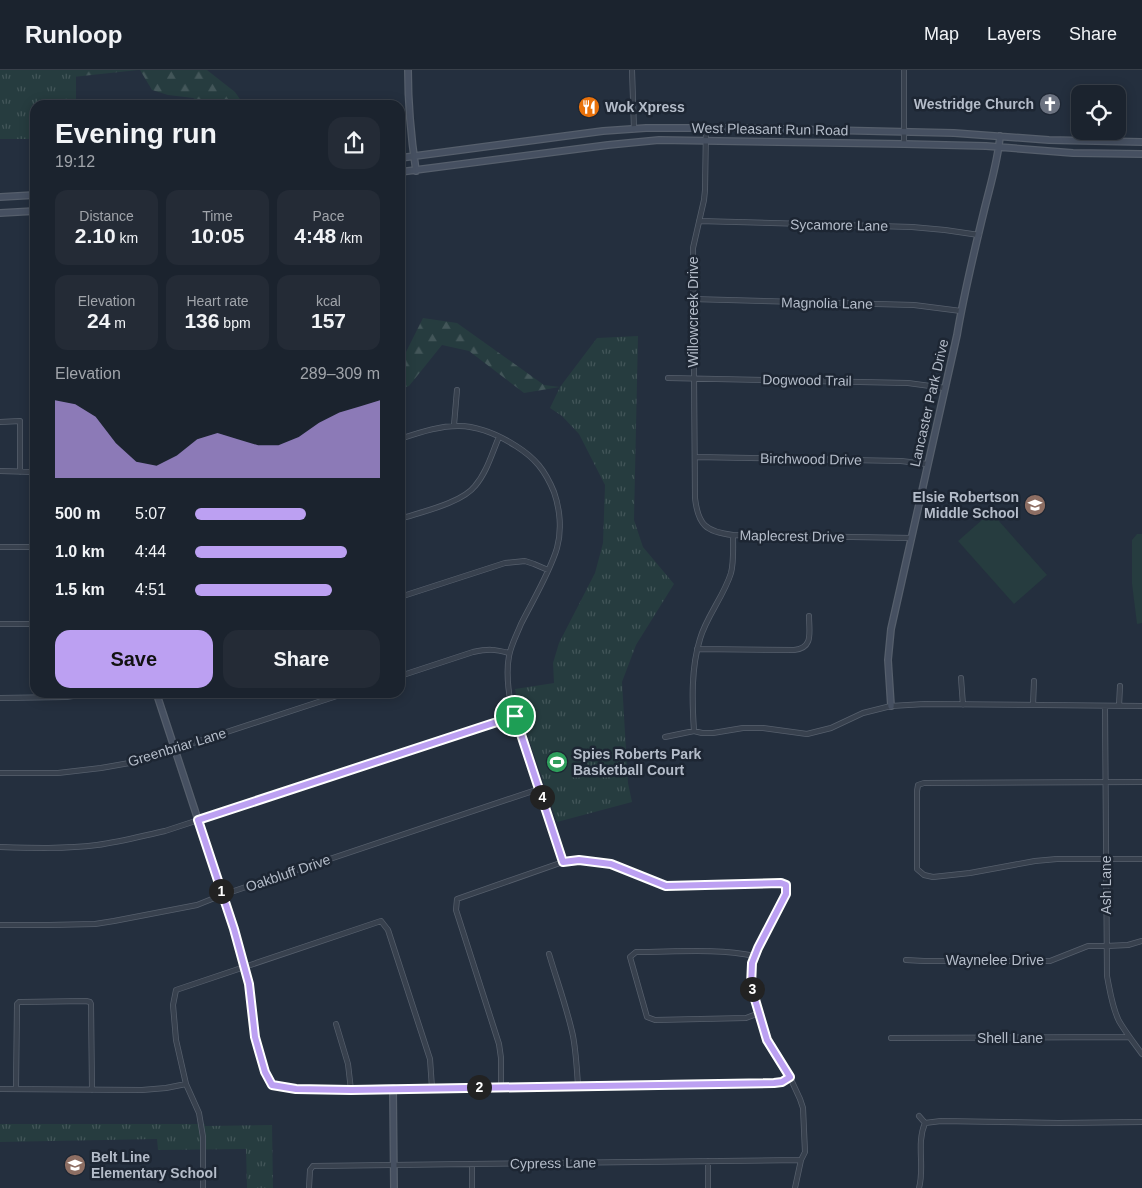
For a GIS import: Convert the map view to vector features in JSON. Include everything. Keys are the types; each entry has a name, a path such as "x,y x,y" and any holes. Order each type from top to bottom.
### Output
{"main road":[{"path":"408,70 408,98 416,170"},
{"name":"West Pleasant Run Road","path":"405,157 603,131 634,129 706,128 904,132 1142,142"},
{"path":"634,129 636,141"},
{"name":"Lancaster Park Drive","path":"891,706 888,660 891,629 1000,136"},
{"name":"West Pleasant Run Road","path":"405,171 530,154 659,140 904,144 999,147 1082,153 1142,154"},
{"path":"528,141 530,154"},
{"path":"1082,153 1083,141"},
{"path":"0,197 30,195"},
{"path":"0,213 30,211"},
{"path":"158,698 234,929 249,984 255,1037 265,1072 272,1085 296,1089 351,1090 392,1088 394,1188"}],"street":[{"path":"632,70 634,129"},
{"path":"904,70 904,144"},
{"name":"Willowcreek Drive","path":"695,498 693,248 705,190 706,128"},
{"name":"Sycamore Lane","path":"699,221 912,227 979,235"},
{"name":"Magnolia Lane","path":"692,299 914,305 961,311"},
{"name":"Dogwood Trail","path":"668,378 908,383 945,388"},
{"path":"454,425 457,390"},
{"path":"0,422 20,421 20,472"},
{"path":"405,437 437,427 454,425 485,430 500,436 531,456 548,479 555,495 560,518 557,548 509,653 508,682 515,716 563,862"},
{"path":"405,517 454,501 475,488 500,436"},
{"name":"Birchwood Drive","path":"694,457 902,461 927,464"},
{"path":"0,472 30,472"},
{"name":"Maplecrest Drive","path":"695,498 696,510 704,526 711,531 721,534 912,538"},
{"path":"694,731 693,691 697,649 700,637 731,574 733,535"},
{"path":"0,547 30,547"},
{"path":"405,596 505,563 525,561 548,570"},
{"path":"697,649 801,650 806,646 809,639 809,616"},
{"path":"0,624 30,624"},
{"path":"405,674 479,651 496,650 509,653"},
{"path":"961,678 963,705"},
{"path":"1034,681 1034,705"},
{"path":"1119,706 1120,686"},
{"path":"0,698 30,698"},
{"name":"Greenbriar Lane","path":"0,773 58,772 101,768 135,762 331,698"},
{"path":"665,736 694,731 712,733 743,728 763,728 807,734 831,728 863,713 891,706 925,704 1142,706"},
{"name":"Ash Lane","path":"1105,706 1106,976 1110,995 1119,1020 1142,1054"},
{"path":"0,847 55,848 98,844 165,831 515,716"},
{"path":"1142,782 924,783 918,785 917,869 924,875 933,877 970,873 1035,861 1142,858"},
{"name":"Oakbluff Drive","path":"0,925 95,924 114,922 197,905 539,789"},
{"path":"501,1087 499,1044 456,910 457,899 563,862 579,860 611,864 666,886 781,883 786,885 786,894 752,963 751,986 767,1040 790,1077 803,1108 805,1152 801,1160 795,1188"},
{"path":"203,1188 203,1137 199,1113 186,1084 176,1040 173,1005 176,990 382,921 388,930 430,1059 432,1088"},
{"name":"Waynelee Drive","path":"906,960 1050,960 1088,946 1128,945 1142,942"},
{"path":"755,956 716,952 636,952 630,957 647,1017 655,1020 746,1018 759,1013"},
{"path":"549,954 568,1014 573,1038 578,1086"},
{"path":"16,1089 17,1004 19,1002 86,1001 91,1004 92,1090"},
{"path":"336,1024 348,1064 351,1090"},
{"name":"Shell Lane","path":"891,1038 1129,1037"},
{"path":"392,1088 774,1083 782,1082 790,1077"},
{"path":"0,1089 158,1089 186,1084"},
{"path":"919,1116 925,1123"},
{"path":"925,1123 940,1121 1142,1122"},
{"path":"919,1188 921,1180 921,1133 925,1123"},
{"name":"Cypress Lane","path":"309,1188 310,1170 314,1166 801,1160"},
{"path":"708,1161 708,1188"},
{"path":"472,1164 472,1188"}],"green space":[{"path":"0,70 76,70 76,100 30,100 30,139 0,139"},
{"path":"74,70 138,70 73,77"},
{"path":"140,70 207,70 235,92 241,100 197,100 152,90"},
{"path":"423,318 457,323 544,385 560,387 524,393 469,351 442,345 409,386 405,387 405,354"},
{"path":"638,336 634,520 643,547 674,584 636,645 622,682 628,783 632,802 557,822 518,707 515,689 554,683 553,663 559,643 595,573 603,543 605,485 579,434 562,416 550,408 560,387 597,338"},
{"path":"991,512 1047,575 1014,604 958,541"},
{"path":"1137,534 1142,534 1142,623 1137,624 1132,584 1132,540"},
{"name":"Spies Roberts Park Basketball Court","path":"559,749 566,771 554,774 547,753"},
{"path":"0,1124 272,1125 273,1188 247,1188 246,1149 158,1150 157,1139 0,1142"}],"place":[{"name":"Westridge Church","path":"1050,104"},
{"name":"Wok Xpress","path":"589,107"},
{"name":"Elsie Robertson Middle School","path":"1035,505"},
{"name":"Spies Roberts Park Basketball Court","path":"557,762"},
{"name":"Belt Line Elementary School","path":"75,1165"}],"route":[{"path":"515,716 563,862 579,860 611,864 666,886 781,883 786,885 786,894 752,963 751,986 767,1040 790,1077 782,1082 774,1083 351,1090 296,1089 272,1085 265,1072 255,1037 249,984 234,929 198,820 515,716"}]}
